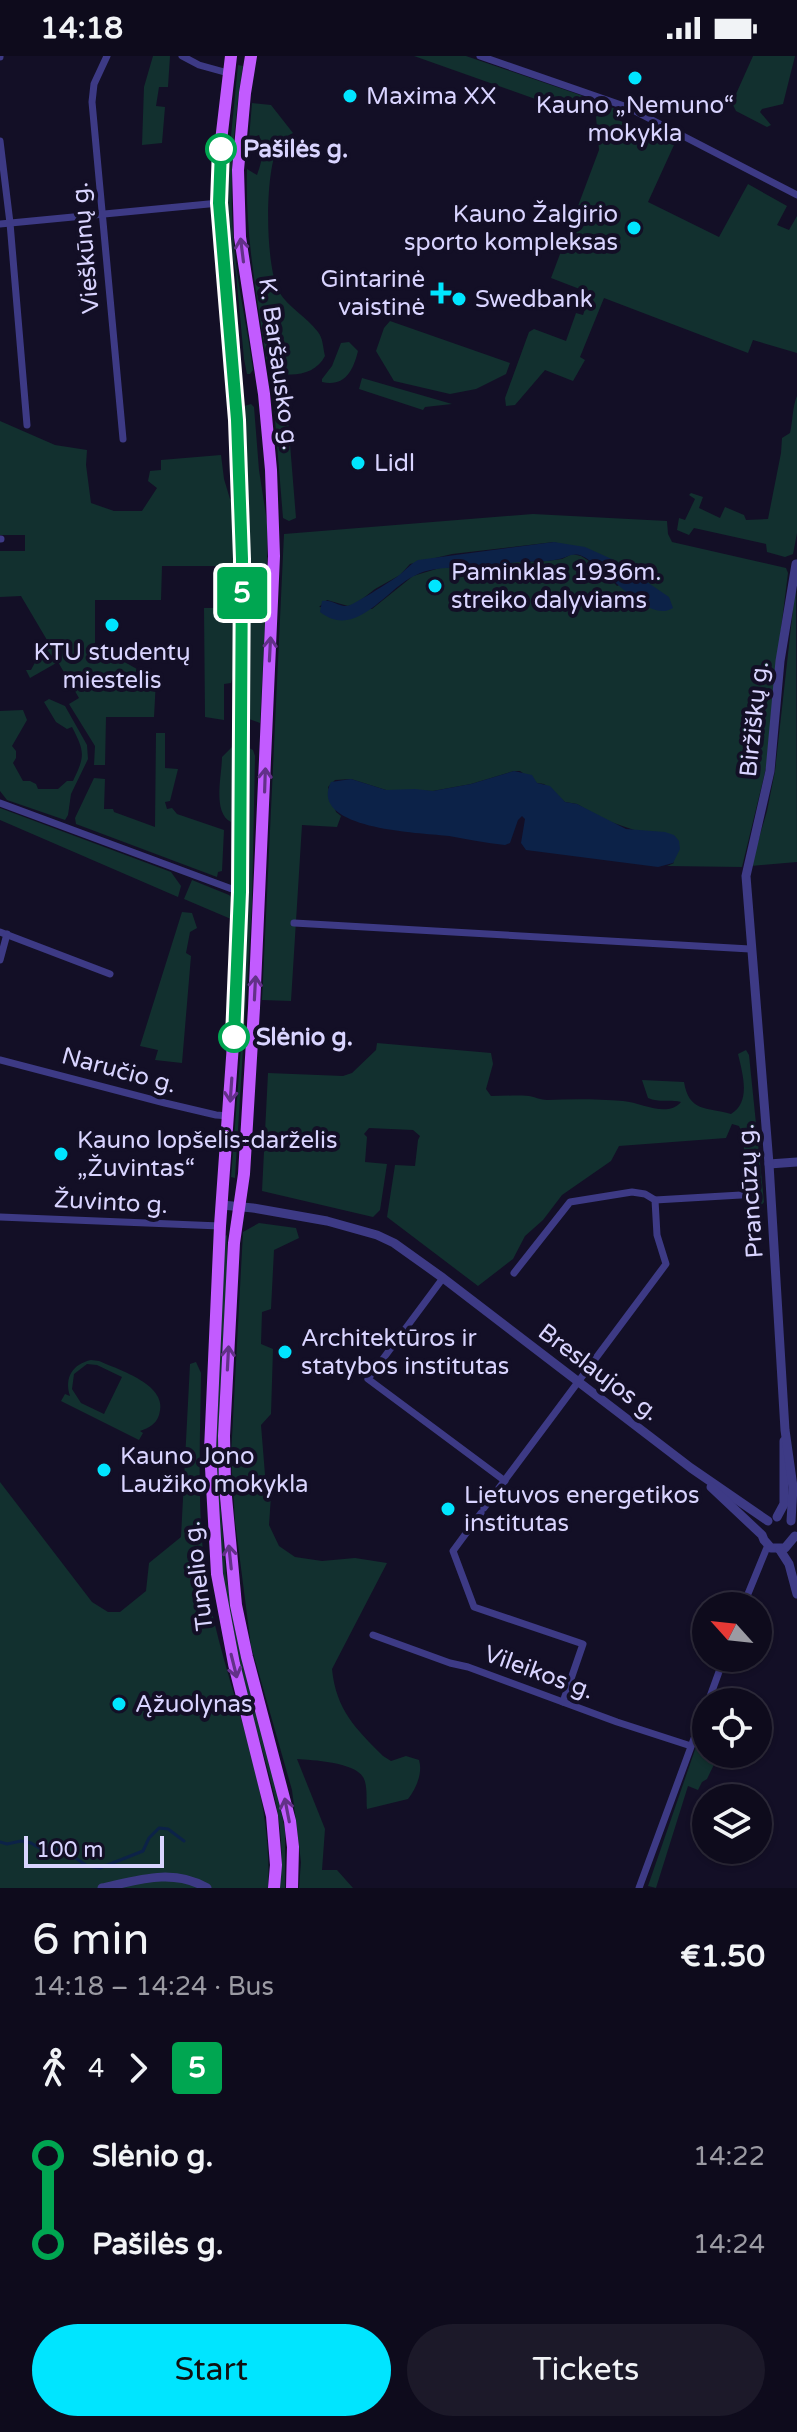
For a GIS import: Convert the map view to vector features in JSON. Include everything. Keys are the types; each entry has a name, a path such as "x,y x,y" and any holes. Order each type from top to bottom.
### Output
{"main road":[{"name":"K. Baršausko g.","path":"222,1205 240,892 240,469 219,203 221,141 231,56"},
{"name":"K. Baršausko g.","path":"239,1206 244,1174 254,1008 274,527 264,394 240,237 238,170 251,56"},
{"path":"241,727 267,727"},
{"name":"Tunelio g.","path":"222,1205 210,1415 213,1537 224,1620 272,1816 276,1865 274,1888"},
{"name":"Tunelio g.","path":"239,1206 234,1243 224,1436 227,1523 236,1605 244,1644 290,1821 292,1888"}],"street":[{"name":"Vieškūnų g.","path":"107,56 94,84 92,102 123,439"},
{"path":"182,56 199,65 228,73"},
{"path":"480,56 627,107 797,195"},
{"path":"0,141 27,425"},
{"path":"0,224 219,203"},
{"name":"Biržiškų g.","path":"746,876 770,771 780,661 796,564"},
{"path":"0,803 240,892"},
{"name":"Prancūzų g.","path":"746,876 769,1164 785,1430 792,1486 791,1521"},
{"path":"294,923 750,949"},
{"path":"0,960 4,933 110,974"},
{"name":"Naručio g.","path":"0,1060 165,1103 229,1116"},
{"path":"769,1164 797,1162"},
{"path":"514,1273 570,1202 632,1192 655,1200 741,1195"},
{"path":"563,1702 583,1644 474,1607 453,1551 666,1264 657,1235 655,1200"},
{"name":"Breslaujos g.","path":"222,1205 327,1221 394,1243 691,1468 772,1519"},
{"name":"Žuvinto g.","path":"0,1217 220,1226"},
{"path":"443,1278 368,1379 505,1481"},
{"name":"Breslaujos g.","path":"691,1468 762,1535"},
{"name":"Prancūzų g.","path":"772,1519 784,1504 792,1486"},
{"path":"797,1550 791,1521 772,1519 762,1535 768,1545 780,1550 789,1564 797,1594"},
{"path":"780,1550 789,1546 795,1536"},
{"path":"749,1592 768,1545"},
{"name":"Vileikos g.","path":"373,1635 691,1746"},
{"path":"639,1888 691,1746"},
{"path":"102,1888 168,1875 207,1888"}],"green space":[{"path":"153,56 170,56 168,87 159,87 156,106 165,107 162,143 142,145 144,87"},
{"path":"414,56 466,56 583,96 588,109 583,116"},
{"path":"753,56 795,56 783,104 760,112 771,125 767,127 736,111 732,103"},
{"path":"238,65 243,66 234,136 232,208 237,269 253,370 250,374 247,374 244,359 236,273 229,241 227,176"},
{"path":"252,103 271,105 293,133 282,139 276,151 269,191 269,239 274,279 279,292 322,340 325,356 316,367 303,373 289,375 274,372 267,363 248,218 247,169 257,175 262,151 259,135 249,139"},
{"name":"Kauno Žalgirio sporto kompleksas","path":"605,104 615,109 616,119 674,145 648,202 719,237 748,184 787,206 777,225 789,230 797,216 797,353 753,340 748,353 604,298 580,357 585,360 573,381 545,370 515,405 506,406 505,398 529,332 534,329 566,341 576,313 583,315 590,295 551,278 599,150 596,117"},
{"path":"390,321 510,363 506,374 476,389 450,394 394,381 376,351 384,328"},
{"path":"349,342 358,351 347,376 337,382 322,382 341,343"},
{"path":"362,378 452,404 425,407 423,410 359,389"},
{"path":"797,396 797,533 793,554 785,557 767,552 766,544 694,528 689,535 677,530 679,518 685,520 695,499 689,495 691,493 703,497 699,508 720,518 725,507 744,515 746,520 768,519 782,438 790,433"},
{"path":"282,402 287,407 296,518 289,521 283,518 274,408"},
{"path":"251,404 254,407 267,522 260,723 249,719 250,547 243,411 244,406"},
{"path":"0,421 55,445 87,450 91,503 114,511 142,511 157,488 148,481 150,471 161,470 161,460 221,455 224,479 230,499 234,501 234,671 231,683 224,684 224,720 205,717 204,608 229,608 229,566 162,566 161,600 95,600 95,645 156,680 154,717 106,717 105,765 94,765 95,746 69,704 79,698 58,662 30,678 26,670 31,670 47,640 21,596 0,597 0,551 25,551 25,535 0,535"},
{"path":"533,514 667,521 672,542 786,568 788,573 767,764 742,867 667,866 674,863 637,831 605,820 577,804 565,802 544,784 537,783 520,771 433,791 386,790 351,779 335,780 328,787 336,812 341,816 337,827 302,825 291,1001 262,1000 284,534","holes":["554,542 616,561 636,577 617,586 600,568 572,554 546,561 472,568 443,567 413,576 372,609 319,607 327,600 348,606 357,603 400,575 410,564 452,554"]},
{"path":"796,582 797,862 751,866 775,771"},
{"path":"49,699 65,706 87,745 88,759 71,794 65,820 7,800 0,791 0,711 23,710 27,720 12,746 16,751 13,763 23,781 36,784 38,789 58,789 67,781 73,781 80,766 81,748 72,727 67,729 56,722 44,702"},
{"path":"156,733 165,733 165,768 178,769 170,801 165,802 167,809 172,808 177,814 224,830 222,871 218,872 217,877 76,824 75,818 94,778 105,779 104,809 113,809 155,827"},
{"path":"233,746 231,822 222,811 219,793 222,757"},
{"path":"249,748 255,756 252,904 235,1178 231,1177 246,933"},
{"path":"0,808 171,872 181,886 178,897 0,820"},
{"path":"192,880 231,897 231,919 184,899"},
{"path":"182,912 192,913 197,928 190,932 186,953 191,956 182,1063 155,1060 158,1050 140,1046"},
{"path":"377,1043 491,1053 493,1064 486,1089 491,1096 623,1101 669,1109 681,1102 648,1098 642,1080 684,1082 686,1092 694,1103 731,1114 741,1103 743,1095 738,1054 746,1050 764,1202 760,1207 751,1201 747,1193 743,1135 739,1126 732,1124 726,1138 619,1146 611,1161 562,1195 543,1220 525,1236 513,1259 478,1286 387,1217 395,1165 415,1166 420,1136 413,1130 369,1128 364,1134 367,1137 365,1162 387,1164 380,1210 373,1217 262,1191 268,1073 343,1076 352,1073 376,1050"},
{"path":"259,1223 296,1228 299,1238 274,1250 271,1309 262,1312 261,1344 273,1349 271,1414 261,1425 266,1487 271,1496 269,1525 279,1546 295,1557 322,1561 355,1558 387,1563 332,1669 334,1683 349,1718 383,1756 391,1761 406,1756 419,1760 420,1765 418,1781 408,1799 367,1809 366,1784 358,1772 332,1763 297,1759 325,1829 322,1870 337,1870 353,1888 299,1888 301,1862 292,1790 251,1646 235,1521 231,1456 243,1232"},
{"path":"227,1235 219,1416 219,1487 226,1576 241,1657 285,1830 285,1888 279,1888 281,1848 277,1809 235,1644 218,1546 215,1413"},
{"path":"99,1361 130,1374 157,1395 159,1415 152,1425 140,1431 143,1433 139,1440 61,1401 65,1394 70,1396 68,1383 72,1372 85,1362","holes":["87,1364 97,1365 122,1377 104,1414 81,1403 72,1389 74,1374"]},
{"name":"Ąžuolynas","path":"196,1362 201,1373 200,1498 208,1591 259,1786 268,1853 268,1888 0,1888 0,1482 92,1602 108,1612 120,1612 146,1591 149,1563 181,1537 190,1364"},
{"path":"692,1758 692,1768 712,1768 701,1784 688,1786 656,1888 648,1886"}],"water":[{"path":"554,542 585,547 616,561 669,597 673,608 663,611 639,602 591,562 576,554 547,561 428,571 403,583 358,617 333,619 320,612 322,601 350,605 394,579 418,560"},
{"path":"514,771 532,775 537,783 550,786 565,802 577,804 626,829 674,835 680,849 673,863 658,867 526,850 521,843 525,819 522,816 510,843 505,845 371,826 336,810 328,798 331,782 351,779 386,790 433,791"}],"waterway":[{"path":"0,1842 21,1841 43,1850 63,1849 87,1866 100,1868 143,1851 149,1838 159,1828 168,1829 184,1841"}],"bus line":[{"name":"5","path":"221,149 219,203 237,420 242,559 240,892 234,1037"}],"place":[{"name":"Kauno „Nemuno“ mokykla","path":"635,78"},
{"name":"Maxima XX","path":"350,96"},
{"name":"Pašilės g.","path":"221,149"},
{"name":"Kauno Žalgirio sporto kompleksas","path":"634,228"},
{"name":"Gintarinė vaistinė","path":"441,293"},
{"name":"Swedbank","path":"459,299"},
{"name":"Lidl","path":"358,463"},
{"name":"Paminklas 1936m. streiko dalyviams","path":"435,586"},
{"name":"KTU studentų miestelis","path":"112,625"},
{"name":"Slėnio g.","path":"234,1037"},
{"name":"Kauno lopšelis-darželis „Žuvintas“","path":"61,1154"},
{"name":"Architektūros ir statybos institutas","path":"285,1352"},
{"name":"Kauno Jono Laužiko mokykla","path":"104,1470"},
{"name":"Lietuvos energetikos institutas","path":"448,1509"},
{"name":"Ąžuolynas","path":"119,1704"}]}
